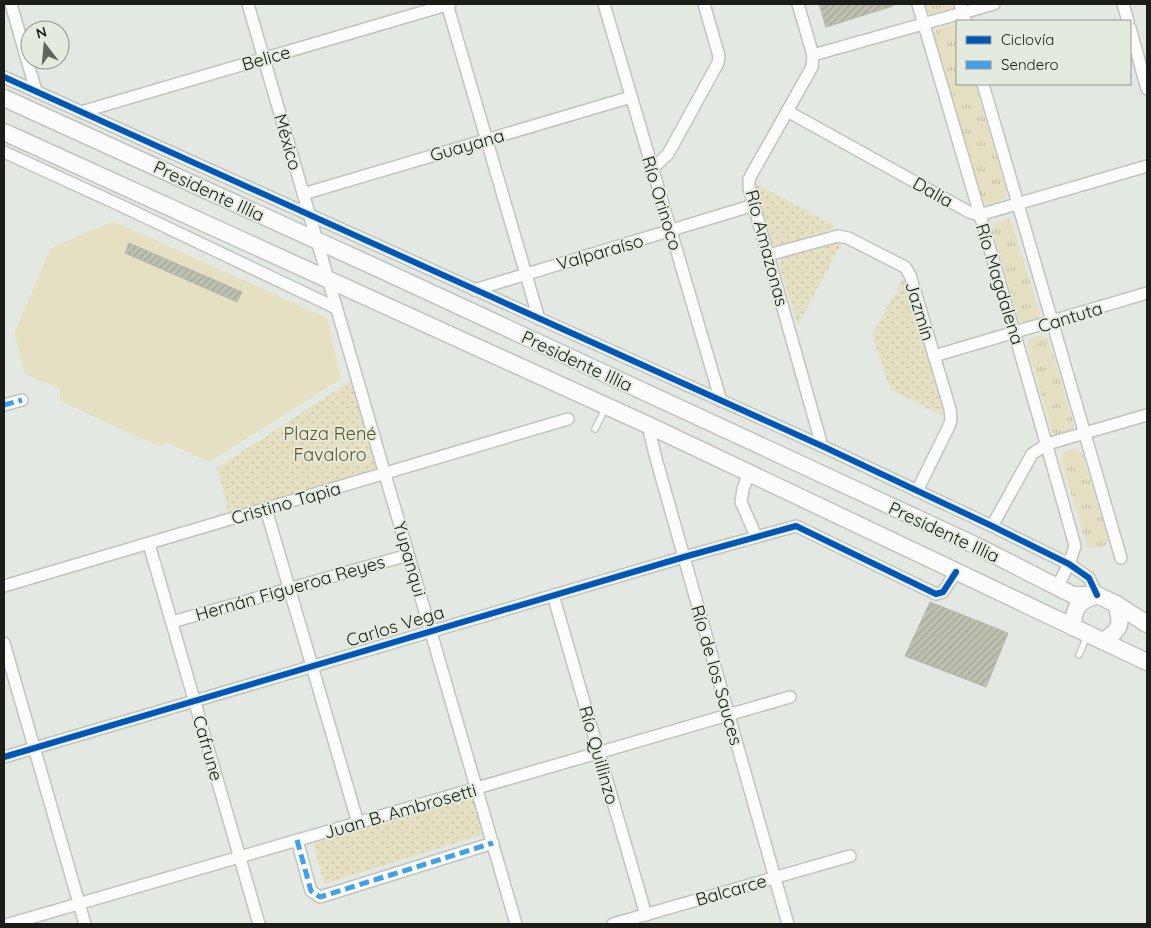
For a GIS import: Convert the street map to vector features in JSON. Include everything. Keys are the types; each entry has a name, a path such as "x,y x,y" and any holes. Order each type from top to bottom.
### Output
{"main road":[{"name":"Presidente Illia","path":"4,98 979,547 1073,595 1097,595 1116,604 1147,624"},
{"name":"Presidente Illia","path":"4,132 648,425 1147,662"},
{"path":"1072,627 1074,612 1078,604 1097,595"},
{"path":"1103,641 1112,635 1118,627 1120,620 1116,604"}],"street":[{"path":"11,4 36,91"},
{"name":"México","path":"248,4 328,280"},
{"path":"448,4 539,319"},
{"name":"Belice","path":"81,112 448,4"},
{"name":"Río Orinoco","path":"604,4 721,401"},
{"path":"652,169 668,154 718,63 719,56 704,4"},
{"path":"798,4 813,55 994,4"},
{"name":"Río Magdalena","path":"918,4 1015,333 1075,546 1069,564 1057,587"},
{"path":"1123,4 1128,20"},
{"path":"1131,32 1147,89"},
{"name":"Río Amazonas","path":"813,55 812,67 749,179 749,188 822,446"},
{"path":"4,77 822,446 992,526 1069,564 1088,578 1097,595"},
{"path":"983,85 1121,558"},
{"name":"Guayana","path":"303,194 632,97"},
{"name":"Dalia","path":"787,111 969,212 979,215"},
{"path":"4,152 336,308"},
{"path":"979,215 1147,166"},
{"path":"124,207 132,190"},
{"name":"Valparaíso","path":"474,290 754,205"},
{"name":"Jazmín","path":"768,256 838,236 848,238 904,267 910,275 950,409 949,426 917,492"},
{"name":"Yupanqui","path":"328,280 516,924"},
{"name":"Cantuta","path":"934,356 1147,294"},
{"path":"4,405 22,400"},
{"path":"992,526 1032,454 1047,444 1147,415"},
{"name":"Cristino Tapia","path":"4,586 568,419"},
{"name":"Río de los Sauces","path":"648,425 788,924"},
{"path":"749,473 741,502 756,536"},
{"path":"266,509 358,823"},
{"name":"Carlos Vega","path":"4,757 553,595 796,526 936,594 943,592 956,572"},
{"name":"Cafrune","path":"149,544 259,924"},
{"name":"Hernán Figueroa Reyes","path":"172,622 408,555"},
{"name":"Río Quillinzo","path":"553,595 646,915"},
{"path":"4,643 85,924"},
{"name":"Juan B. Ambrosetti","path":"9,924 790,697"},
{"path":"297,840 311,891 320,897 493,843"},
{"name":"Balcarce","path":"613,924 850,856"}],"lane":[{"path":"594,429 606,406"},
{"path":"1079,655 1088,634"}],"green space":[{"path":"925,4 952,4 953,7 950,11 932,16"},
{"path":"954,25 956,26 956,85 975,85 1007,193 1005,199 986,204 982,202 934,36 937,29"},
{"path":"756,184 835,226 832,229 775,246 772,242 756,192"},
{"path":"1009,219 1012,223 1040,313 1038,319 1023,323 1019,320 992,230 994,223"},
{"path":"113,221 327,318 341,379 209,462 166,442 160,447 60,401 60,389 25,374 14,333 51,248"},
{"path":"834,240 842,243 798,325 780,268 780,260 783,256"},
{"path":"904,277 909,288 942,407 942,416 890,389 872,335"},
{"path":"1042,335 1048,339 1074,425 1072,431 1057,435 1052,432 1027,346 1029,338"},
{"name":"Plaza René Favaloro","path":"355,380 380,472 229,515 217,468 349,382"},
{"path":"1076,448 1082,453 1108,539 1106,545 1091,549 1087,546 1061,460 1063,452"},
{"path":"472,797 484,834 324,884 313,843"}],"building":[{"path":"819,4 893,4 893,6 826,27"},
{"path":"129,243 242,292 237,302 125,253"},
{"path":"930,602 1008,633 986,687 905,656"}],"marked path":[{"path":"4,405 22,400"},
{"path":"297,840 311,891 320,897 493,843"}],"cycle path":[{"path":"4,77 822,446 992,526 1069,564 1089,578 1097,595"},
{"path":"4,757 684,557 796,526 936,594 943,592 956,572"}]}
